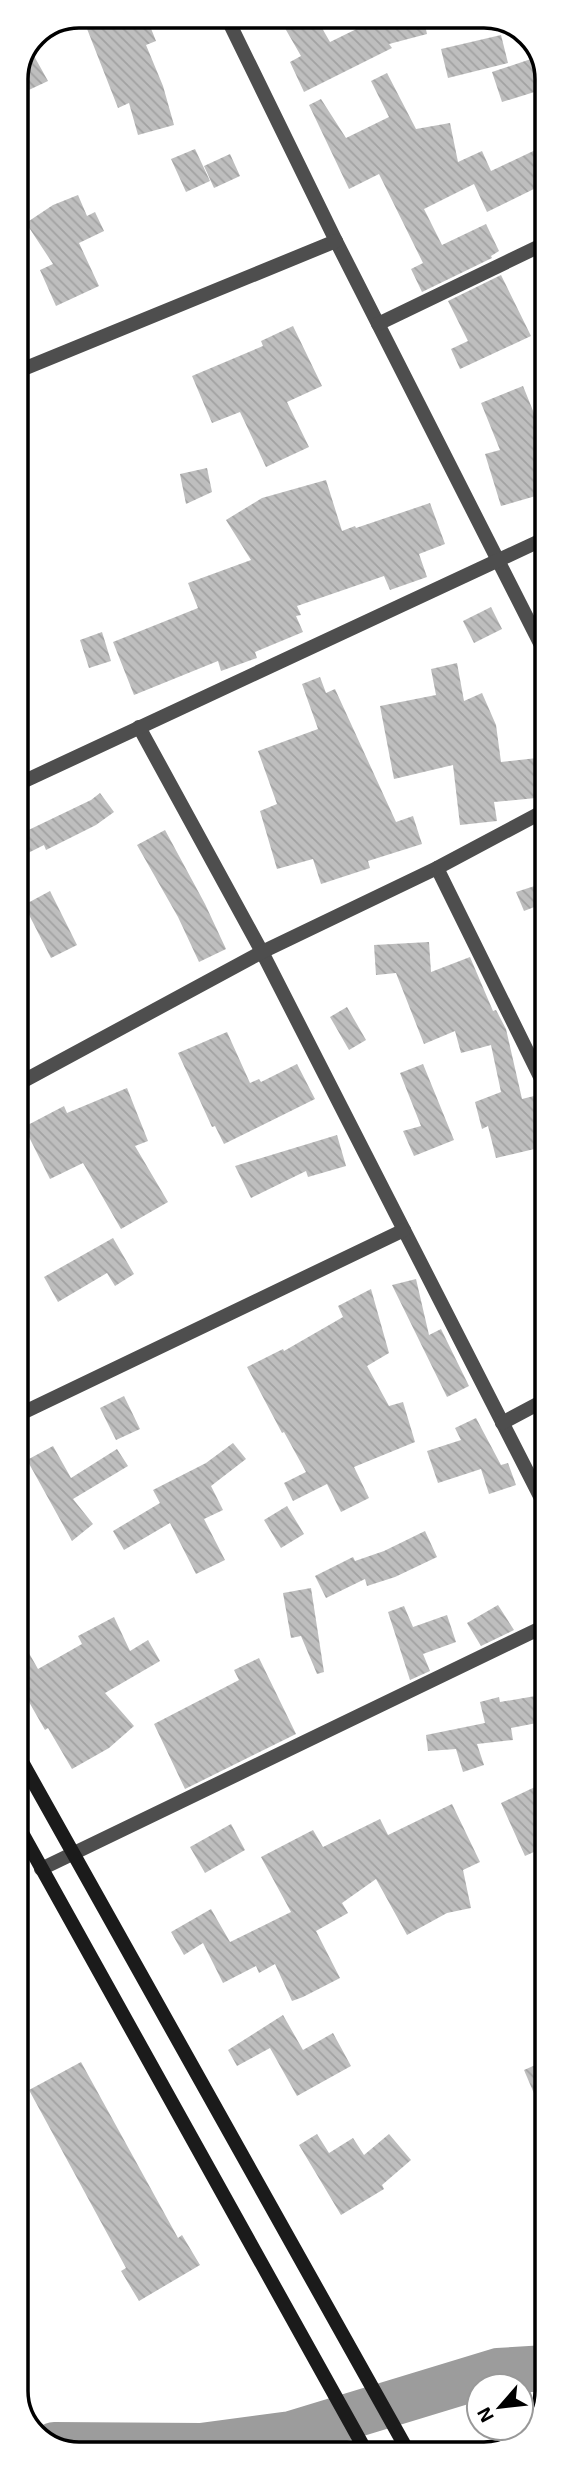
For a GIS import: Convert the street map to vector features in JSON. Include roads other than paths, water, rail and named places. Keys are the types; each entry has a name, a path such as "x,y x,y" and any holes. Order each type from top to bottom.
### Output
{"main road":[{"path":"28,1773 403,2442"},
{"path":"28,1845 361,2442"}],"street":[{"path":"232,28 336,241 535,633"},
{"path":"28,367 336,241"},
{"path":"378,324 535,248"},
{"path":"28,779 535,544"},
{"path":"139,727 262,952 535,1487"},
{"path":"28,1079 262,952 437,868 535,816"},
{"path":"437,868 535,1067"},
{"path":"28,1410 404,1230"},
{"path":"502,1423 535,1405"},
{"path":"41,1869 535,1631"}],"waterway":[{"path":"231,2442 291,2434 498,2371 535,2369"}]}
